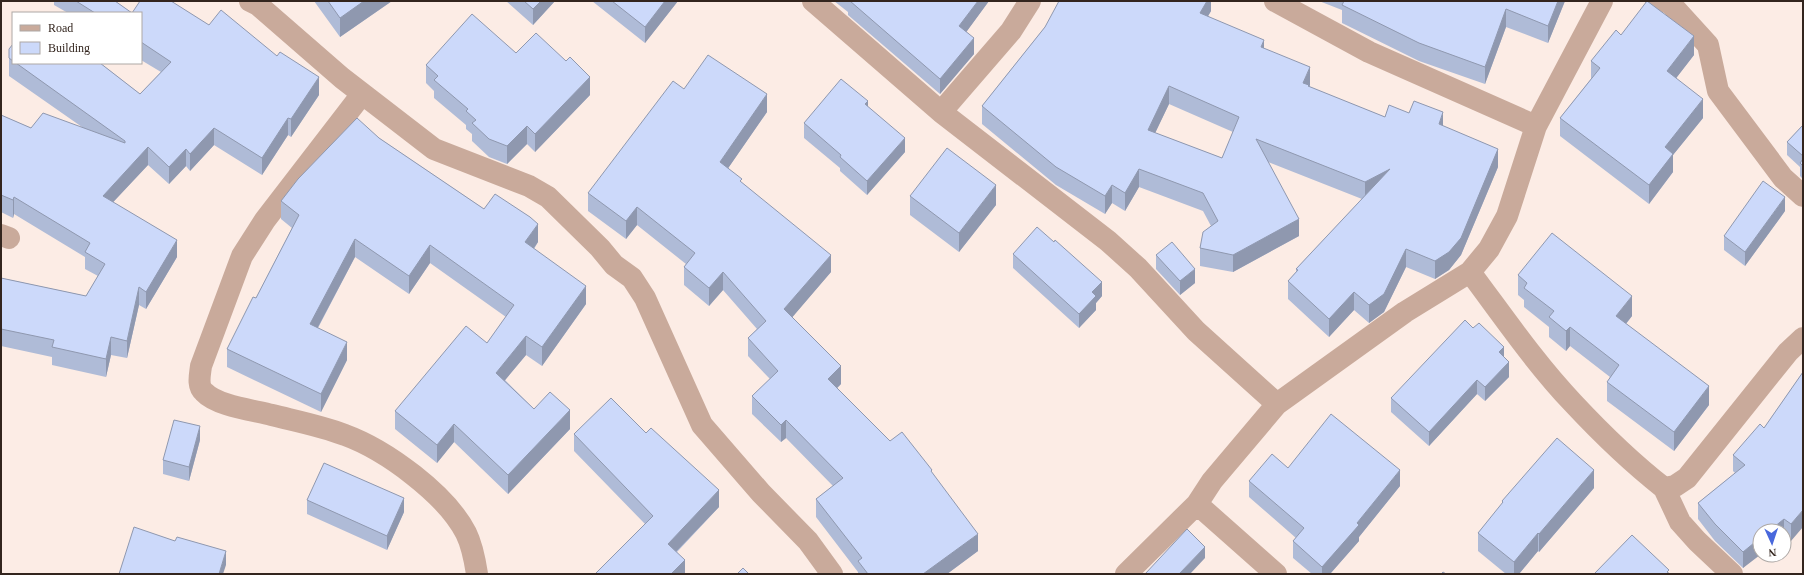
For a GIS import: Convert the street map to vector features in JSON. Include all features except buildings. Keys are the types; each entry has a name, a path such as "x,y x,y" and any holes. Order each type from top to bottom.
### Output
{"street":[{"path":"250,1 258,6 342,78 434,149 529,186 548,197 600,248 614,265 632,278 645,298 702,425 761,492 808,540 832,574"},
{"path":"813,1 941,112 1108,241 1138,268 1196,331 1277,404"},
{"path":"941,112 1011,32 1030,1"},
{"path":"1275,1 1369,52 1536,126"},
{"path":"1126,574 1197,504 1212,481 1277,404 1404,312 1470,272 1489,249 1507,216 1536,126 1602,1"},
{"path":"1656,1 1670,2 1708,45 1718,92 1783,178 1803,196"},
{"path":"362,94 264,220 242,256 201,366 199,382 202,392 220,403 243,407 345,434 366,444 413,474 448,506 466,533 477,574"},
{"path":"1470,272 1538,361 1573,403 1642,471 1664,488 1680,522 1697,541 1732,574"},
{"path":"1664,488 1675,486 1687,478 1788,352 1803,338"},
{"path":"1197,504 1276,574"}]}
